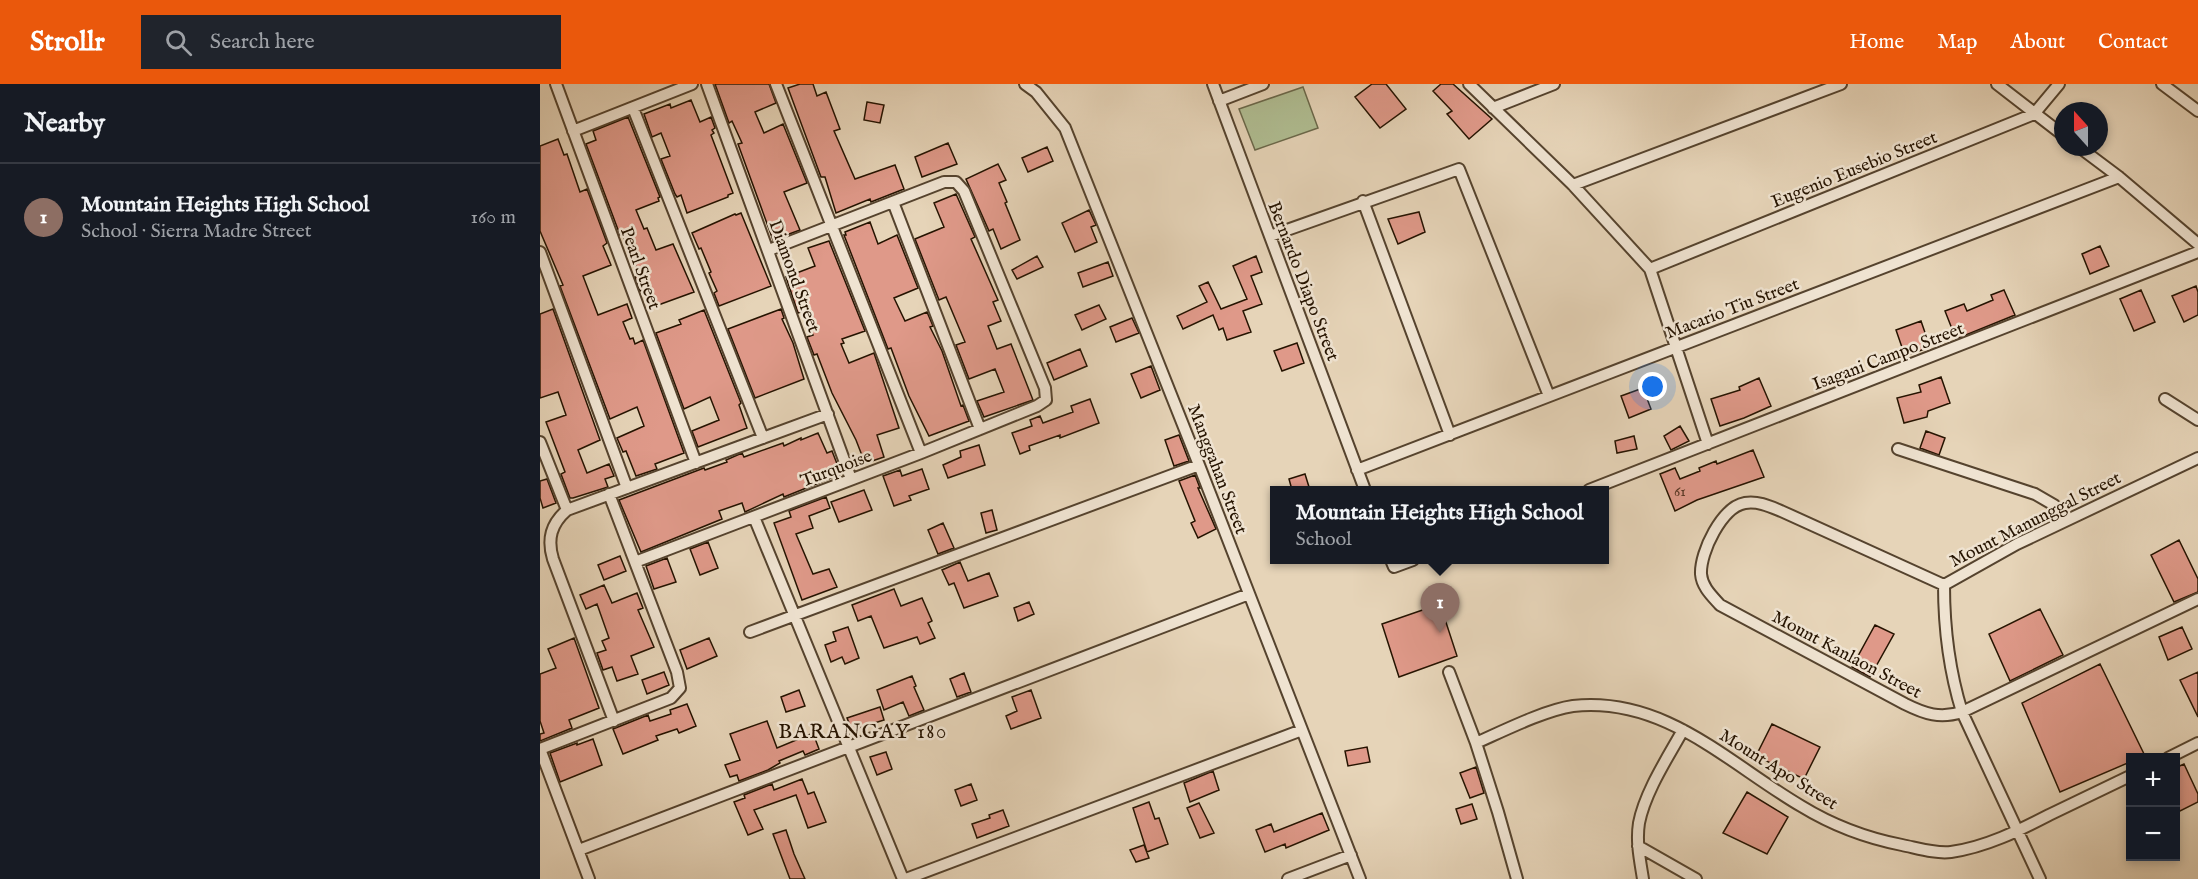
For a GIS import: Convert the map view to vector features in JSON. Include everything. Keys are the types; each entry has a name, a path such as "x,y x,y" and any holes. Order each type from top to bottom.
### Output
{"street":[{"name":"Pearl Street","path":"556,84 696,463"},
{"path":"573,131 692,84"},
{"name":"Diamond Street","path":"707,84 851,479"},
{"path":"776,84 921,453"},
{"name":"Manggahan Street","path":"1025,84 1065,128 1360,879"},
{"name":"Bernardo Diapo Street","path":"1212,84 1363,486"},
{"path":"1219,101 1263,84"},
{"path":"1469,84 1573,185 1650,269 1708,444"},
{"path":"1493,108 1554,84"},
{"path":"1573,185 1841,84"},
{"path":"1997,84 2054,128"},
{"name":"Eugenio Eusebio Street","path":"1650,269 2034,114 2059,84"},
{"path":"2162,84 2198,111"},
{"path":"633,108 763,438"},
{"path":"2091,156 2198,244"},
{"path":"1269,236 1458,168 1549,396"},
{"name":"Macario Tiu Street","path":"1357,470 2119,177"},
{"name":"Turquoise","path":"635,562 921,453 1046,400 1045,388 964,191 956,182 944,182 893,202"},
{"path":"1363,201 1450,435"},
{"path":"769,250 893,202 980,429"},
{"path":"540,252 627,488"},
{"name":"Isagani Campo Street","path":"1599,486 2198,252"},
{"path":"2165,399 2198,420"},
{"path":"614,721 549,547 551,531 557,518 567,510 828,414"},
{"path":"540,442 567,510"},
{"path":"1898,449 2035,494 2054,505 2067,519"},
{"name":"Mount Manunggal Street","path":"2040,879 1962,712 1948,656 1944,622 1944,585 1975,566 2067,519 2198,458"},
{"path":"750,632 1199,465"},
{"path":"589,879 540,749 671,698 680,688 677,672 609,495"},
{"name":"Mount Kanlaon Street","path":"1944,585 1759,503 1743,504 1728,512 1714,532 1704,555 1701,575 1707,591 1720,605 1922,713 1949,716 1962,712 2198,599"},
{"path":"754,517 905,879 1302,730"},
{"path":"579,850 1249,594"},
{"path":"1449,672 1476,743 1516,879"},
{"name":"Mount Apo Street","path":"1476,743 1572,706 1607,706 1648,715 1683,730 1733,759 1800,806 1841,827 1878,840 1920,849 1949,852 1980,846 2018,831 2126,778"},
{"path":"1643,879 1638,846 1640,821 1652,787 1683,730"},
{"path":"2178,753 2198,743"},
{"path":"1638,846 1696,879"},
{"path":"1288,879 1351,855"}],"green space":[{"path":"1303,87 1318,128 1255,150 1239,109"}],"building":[{"path":"715,84 769,84 776,103 755,112 764,133 783,124 807,183 784,192 800,230 773,240 738,144 742,143 732,121 729,123"},
{"path":"800,84 813,84 817,96 826,92 840,129 834,131 855,179 895,165 904,189 871,202 870,199 836,213 825,177 821,177 788,88"},
{"path":"1372,84 1386,84 1406,109 1380,128 1355,97"},
{"path":"1441,84 1453,84 1492,119 1469,139 1447,114 1452,111 1433,91"},
{"path":"691,100 700,122 711,117 715,128 711,135 733,193 687,213 681,195 677,197 675,194 661,159 670,156 661,133 652,137 644,114 670,104 671,108"},
{"path":"867,102 884,105 880,123 864,120"},
{"path":"628,117 660,197 659,201 636,210 656,250 673,244 694,292 650,308 643,289 640,291 635,277 640,276 622,234 620,235 586,144 596,140 593,131"},
{"path":"558,139 564,155 567,154 580,192 587,189 607,243 603,246 611,265 583,276 598,315 627,304 632,318 623,322 630,339 633,338 635,344 643,340 684,453 655,464 657,469 636,476 626,451 623,452 617,438 644,426 637,407 610,419 560,286 563,285 540,231 540,146"},
{"path":"948,143 957,164 922,177 915,157"},
{"path":"1047,147 1053,161 1028,172 1022,158"},
{"path":"998,164 1006,180 999,183 1020,240 1001,249 993,229 989,231 966,179"},
{"path":"956,194 975,237 971,239 998,300 993,302 1001,321 988,326 997,349 1011,344 1033,400 984,417 977,401 1004,392 995,369 969,379 956,345 965,342 946,297 939,300 915,239 944,227 934,203"},
{"path":"1089,210 1096,225 1091,227 1097,242 1075,252 1062,223"},
{"path":"1419,212 1425,232 1398,244 1388,219"},
{"path":"741,213 771,286 719,306 714,293 717,291 709,273 711,272 692,233"},
{"path":"870,222 878,244 897,235 918,288 894,298 905,321 927,312 933,326 930,327 942,351 961,406 963,405 969,421 929,436 909,396 891,348 888,349 844,235 846,235 845,232"},
{"path":"829,241 865,331 842,339 844,343 841,344 849,363 874,353 899,428 877,435 884,457 872,461 870,456 863,458 832,393 817,354 814,355 807,337 813,335 803,311 798,313 786,277 815,266 808,248"},
{"path":"2100,246 2109,266 2090,274 2082,254"},
{"path":"1037,256 1043,267 1017,279 1012,270"},
{"path":"1256,256 1262,272 1251,276 1262,304 1243,311 1251,332 1227,340 1223,328 1219,330 1213,315 1183,329 1177,316 1207,302 1199,286 1208,282 1221,309 1247,299 1233,266"},
{"path":"1108,262 1113,276 1083,287 1078,273"},
{"path":"2196,286 2198,315 2184,322 2172,296"},
{"path":"2004,290 2015,315 1956,339 1945,311 1964,304 1967,311 1993,300 1991,295"},
{"path":"2141,290 2155,322 2134,331 2120,299"},
{"path":"1099,305 1106,319 1082,330 1075,315"},
{"path":"553,309 600,440 578,450 587,473 609,464 614,476 605,479 608,487 573,498 570,498 561,474 565,472 546,422 566,415 558,392 540,398 540,314"},
{"path":"781,309 784,318 782,319 793,343 804,379 755,398 728,329"},
{"path":"704,310 741,403 739,405 747,428 698,447 692,431 719,420 710,397 684,409 656,333 681,324 679,320"},
{"path":"1132,318 1139,333 1116,342 1110,327"},
{"path":"1921,321 1930,347 1905,356 1896,330"},
{"path":"1297,343 1304,363 1282,371 1274,351"},
{"path":"1080,349 1087,366 1054,380 1047,363"},
{"path":"1151,366 1160,390 1141,398 1131,374"},
{"path":"1941,377 1950,403 1928,411 1927,417 1904,423 1897,398 1921,392 1919,385"},
{"path":"1759,378 1771,406 1720,426 1711,399 1740,390 1739,387"},
{"path":"1643,388 1651,409 1629,418 1621,396"},
{"path":"1090,399 1099,423 1060,438 1060,435 1029,446 1030,450 1020,454 1012,433 1032,426 1030,420 1040,416 1043,423 1073,412 1071,406"},
{"path":"1680,426 1689,441 1671,450 1664,436"},
{"path":"1926,431 1945,438 1939,455 1920,448"},
{"path":"818,433 827,453 832,451 841,474 784,497 783,494 745,512 742,503 719,511 722,519 641,552 619,500 704,468 705,470 727,462 726,460 742,453 744,457 783,443 784,446"},
{"path":"1179,435 1189,461 1174,466 1165,440"},
{"path":"1634,436 1637,449 1617,453 1615,441"},
{"path":"979,445 985,465 948,478 943,465 961,457 960,451"},
{"path":"1753,450 1764,477 1697,500 1675,511 1660,474 1675,468 1680,479 1716,461 1717,464"},
{"path":"922,469 929,489 909,496 911,500 894,506 883,476 900,470 902,476"},
{"path":"1305,474 1309,486 1291,486 1289,479"},
{"path":"1195,475 1200,488 1198,488 1216,529 1198,538 1191,523 1195,521 1179,481"},
{"path":"547,479 556,503 543,508 540,498 540,481"},
{"path":"864,490 872,510 839,522 831,502"},
{"path":"826,497 830,508 809,516 813,528 796,534 813,574 829,569 837,587 802,600 774,523 791,517 789,511"},
{"path":"992,510 997,530 986,533 981,513"},
{"path":"943,523 954,548 938,554 928,530"},
{"path":"2179,540 2198,579 2198,592 2174,602 2151,555"},
{"path":"708,542 718,568 700,575 690,549"},
{"path":"620,556 626,571 604,580 598,565"},
{"path":"667,558 676,582 654,589 646,566"},
{"path":"960,562 968,581 989,573 998,596 964,608 954,583 949,585 942,570"},
{"path":"604,585 612,603 637,593 643,608 638,610 654,647 631,656 638,674 617,681 612,667 603,670 597,653 606,650 602,641 609,638 597,604 586,609 580,595"},
{"path":"894,589 901,606 922,598 932,621 928,623 935,638 920,644 917,637 884,648 871,616 858,621 852,605"},
{"path":"1029,602 1034,614 1018,621 1014,608"},
{"path":"1440,604 1457,656 1399,677 1382,624"},
{"path":"2040,609 2063,655 2010,681 1989,634"},
{"path":"1875,625 1894,634 1870,677 1852,667"},
{"path":"848,627 859,658 845,664 842,657 831,662 825,645 836,641 833,632"},
{"path":"2182,627 2192,649 2168,660 2159,637"},
{"path":"574,638 599,708 569,720 572,728 540,741 540,734 544,733 540,721 540,674 556,668 548,649"},
{"path":"709,638 717,656 687,669 680,650"},
{"path":"2100,664 2144,753 2126,753 2126,764 2060,792 2022,703"},
{"path":"664,672 669,685 647,694 642,680"},
{"path":"2198,672 2198,717 2180,680"},
{"path":"964,673 971,692 957,697 950,679"},
{"path":"912,676 924,710 909,716 903,702 884,710 877,690"},
{"path":"799,690 805,706 786,712 781,697"},
{"path":"1031,690 1041,718 1011,729 1006,716 1017,711 1012,697"},
{"path":"687,704 696,726 679,733 677,729 656,736 658,740 623,754 613,729 648,715 650,721 671,714 670,710"},
{"path":"880,707 884,720 852,730 847,718"},
{"path":"767,721 777,748 813,733 819,749 805,755 803,751 779,761 780,763 768,770 739,781 737,775 730,777 725,765 740,760 730,734"},
{"path":"1772,724 1820,747 1804,779 1756,756"},
{"path":"593,739 602,765 560,782 550,753"},
{"path":"1367,747 1370,762 1348,766 1345,751"},
{"path":"886,752 892,769 877,775 870,757"},
{"path":"2184,764 2198,794 2198,802 2180,811 2180,807 2180,766"},
{"path":"1476,767 1484,793 1470,798 1460,773"},
{"path":"1213,771 1219,790 1190,802 1184,783"},
{"path":"802,779 808,794 814,792 826,822 808,828 796,795 754,810 763,829 748,835 734,802 745,798 744,795 772,784 774,790"},
{"path":"971,784 977,800 961,806 955,790"},
{"path":"1747,792 1788,817 1767,854 1723,833"},
{"path":"1149,802 1155,819 1159,818 1168,844 1147,852 1133,808"},
{"path":"1199,803 1214,833 1200,838 1187,808"},
{"path":"1472,804 1477,819 1461,824 1456,809"},
{"path":"1003,810 1009,826 977,838 972,824 990,818 989,815"},
{"path":"1322,813 1329,830 1286,848 1285,844 1265,852 1256,830 1271,824 1274,832"},
{"path":"786,830 805,879 790,879 773,834"},
{"path":"1144,845 1149,858 1136,862 1130,850"}],"place":[{"name":"Mountain Heights High School","path":"1440,633"}],"district":[{"name":"BARANGAY 180","path":"863,731"}]}
